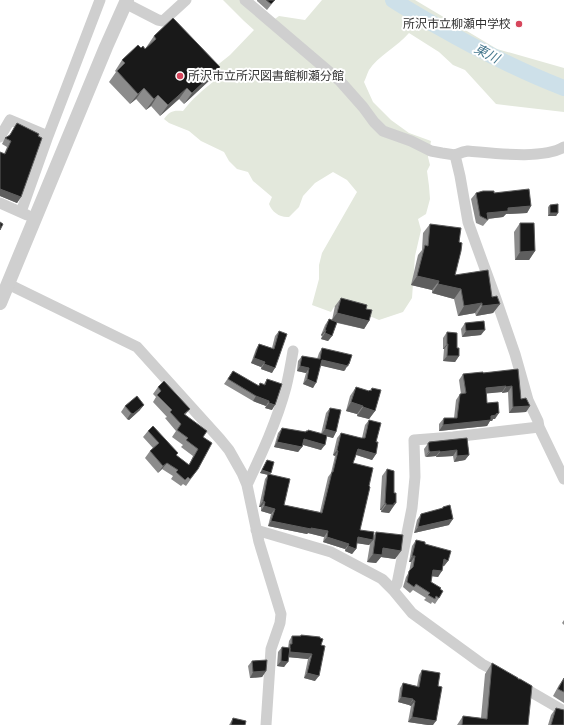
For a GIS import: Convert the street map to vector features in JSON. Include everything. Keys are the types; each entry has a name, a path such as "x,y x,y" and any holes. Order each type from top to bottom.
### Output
{"street":[{"path":"21,212 48,136 100,0"},
{"path":"186,0 163,20 158,20 126,2 3,295 137,347 229,450 247,485 256,530 281,614 280,623 271,649 266,725"},
{"path":"244,0 340,81 383,131 411,141 431,151 442,154 455,155 468,151 507,154 538,154 558,151 564,148"},
{"path":"0,136 10,120 48,136"},
{"path":"455,155 468,222 510,340 528,400 538,421 538,427 564,479"},
{"path":"0,203 35,218"},
{"path":"247,485 269,437 280,408 287,386 293,351"},
{"path":"393,590 397,584 412,508 415,478 414,440 538,427"},
{"path":"256,530 331,552 382,578 412,613 482,664 564,711"}],"shaded area":[{"path":"223,0 241,0 268,24 279,16 305,20 322,0 415,0 497,49 564,68 564,112 496,104 465,70 453,65 439,52 409,33 369,70 364,82 373,102 391,120 409,133 431,141 428,157 430,165 427,171 430,199 426,214 418,219 421,230 415,256 412,298 403,312 379,320 360,312 351,305 334,307 331,312 312,305 319,279 319,265 322,253 357,192 347,180 333,172 315,183 303,196 299,207 289,217 282,217 274,212 270,207 269,204 272,197 253,181 248,172 237,169 229,161 224,152 201,141 189,131 169,123 164,119 172,112 183,111 214,81 213,73 215,67 230,55 254,30"}],"building":[{"path":"266,0 275,0 271,4"},
{"path":"173,18 220,67 192,93 187,88 168,105 158,95 154,99 144,88 138,94 117,71 125,63 122,60 138,45 141,48 143,46 145,49 156,39 154,36"},
{"path":"17,123 39,134 38,136 42,138 21,197 0,189 0,152 5,154 11,141 5,138 10,135"},
{"path":"529,189 531,206 508,208 508,211 487,213 488,220 480,216 476,193 483,191 494,191 494,193"},
{"path":"558,204 558,213 550,213 550,205"},
{"path":"0,222 3,224 0,230"},
{"path":"520,223 534,223 535,251 520,252"},
{"path":"430,224 461,228 459,242 462,243 461,251 455,275 488,270 492,297 497,296 500,304 482,306 482,303 464,306 461,289 438,284 439,281 417,276 425,245 428,246"},
{"path":"341,298 367,305 366,309 372,310 369,321 337,313"},
{"path":"329,319 337,322 332,336 325,333"},
{"path":"484,321 485,330 466,331 465,323"},
{"path":"279,331 287,334 275,368 254,358 259,344 274,349"},
{"path":"447,332 457,333 457,348 459,348 459,356 447,356"},
{"path":"322,348 352,355 348,366 322,360 316,383 307,379 309,368 300,366 302,356 320,359"},
{"path":"518,369 521,399 526,398 530,406 513,407 512,386 486,388 487,403 498,402 499,413 491,416 491,420 443,425 444,418 457,418 460,394 466,393 463,374"},
{"path":"233,371 259,386 260,383 265,385 267,379 282,384 275,405 256,396 228,379"},
{"path":"164,381 190,409 184,414 207,431 203,437 212,443 198,469 190,479 188,477 185,480 176,472 178,470 167,463 163,466 150,451 159,443 148,431 153,426 178,453 176,455 189,465 198,449 186,440 188,438 177,430 181,424 170,412 172,410 157,395 161,391 158,387"},
{"path":"356,387 369,391 371,391 372,388 381,390 375,411 351,402"},
{"path":"137,396 144,405 133,414 125,406"},
{"path":"330,408 341,410 336,432 325,429"},
{"path":"369,420 381,423 376,442 378,442 376,454 358,449 353,463 373,468 360,530 374,532 373,540 358,537 356,549 348,546 349,544 327,537 328,531 271,521 275,509 264,506 265,502 263,501 268,474 290,479 284,505 322,513 338,451 341,433 365,438"},
{"path":"282,428 306,432 308,430 327,435 325,445 304,439 302,447 277,442"},
{"path":"467,438 469,455 457,456 457,450 440,452 429,451 429,442"},
{"path":"267,460 274,462 271,473 262,470"},
{"path":"387,469 394,471 394,493 396,493 396,503 394,503 394,505 386,505 385,503"},
{"path":"450,505 453,519 418,527 421,514"},
{"path":"376,532 403,535 401,551 383,548 382,555 373,554"},
{"path":"416,540 451,551 448,561 444,559 442,571 433,570 431,582 443,591 439,598 436,596 435,599 428,595 430,593 416,584 414,587 407,582 409,571 413,567 415,556 412,556"},
{"path":"301,635 320,637 323,639 321,645 325,646 319,676 307,673 312,654 290,652 292,636"},
{"path":"282,647 290,648 288,662 281,661"},
{"path":"267,660 266,671 253,672 252,661"},
{"path":"492,663 532,686 528,725 462,725 463,716 487,719"},
{"path":"422,670 440,673 438,686 442,687 436,721 412,717 415,701 413,699 401,697 403,683 419,687"},
{"path":"564,678 564,692 558,689"},
{"path":"556,708 564,710 564,725 551,725"},
{"path":"233,718 246,721 245,725 231,725"}],"waterway":[{"name":"東川","path":"393,0 482,51 514,67 564,88"}],"place":[{"name":"所沢市立柳瀬中学校","path":"519,24"},
{"name":"所沢市立所沢図書館柳瀬分館","path":"180,76"}]}
